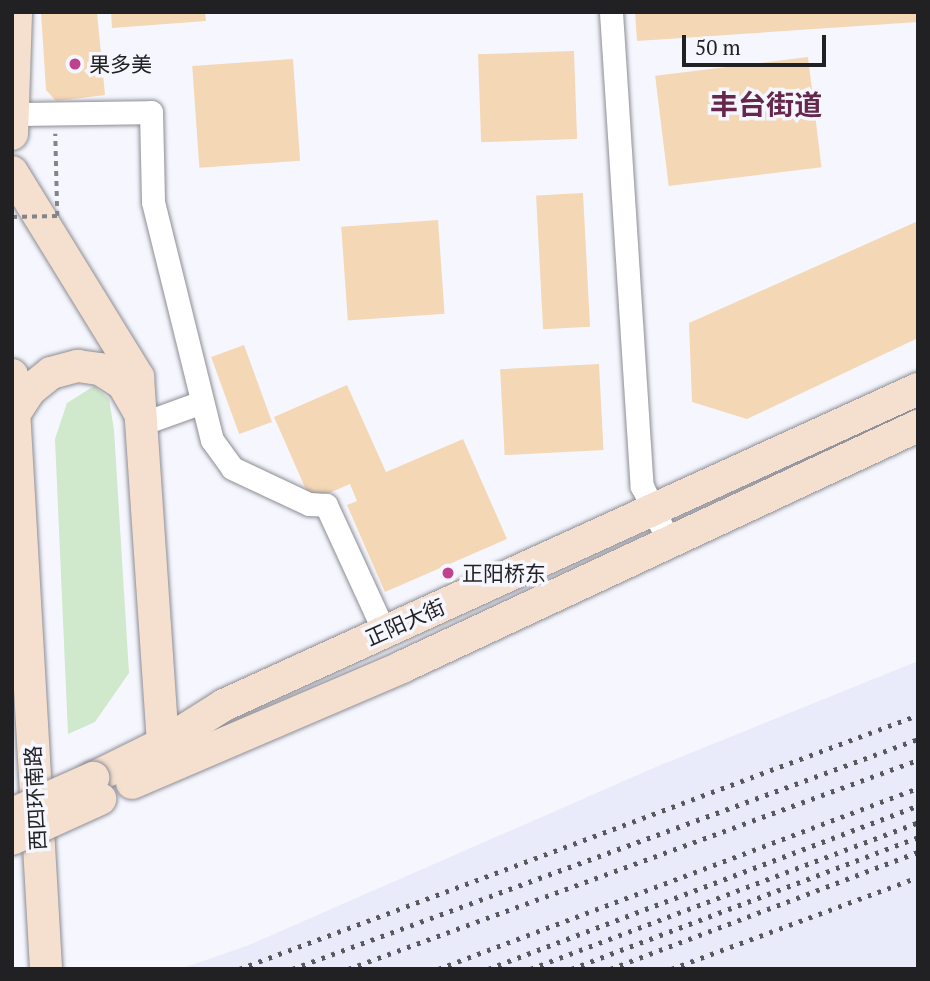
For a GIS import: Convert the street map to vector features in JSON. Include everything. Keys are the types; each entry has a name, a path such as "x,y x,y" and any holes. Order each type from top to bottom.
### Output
{"main road":[{"path":"13,124 16,12"},
{"path":"12,172 126,351 138,377 144,423 164,755"},
{"path":"13,416 30,390 51,373 78,366 100,369 123,384 144,423"},
{"name":"西四环南路","path":"12,376 46,969"},
{"name":"正阳大街","path":"12,839 97,789 164,755 224,705 918,389"},
{"name":"正阳大街","path":"164,755 242,739 918,426"},
{"name":"正阳大街","path":"12,814 97,789"}],"street":[{"path":"611,12 642,485 669,542"},
{"path":"13,124 151,112 153,202 212,440 232,468 309,504 326,505 384,631"},
{"path":"144,423 202,402"}],"path":[{"path":"12,217 57,216 55,134"}],"shaded area":[{"path":"918,661 918,969 180,969 249,945 658,766"}],"green space":[{"path":"94,386 109,399 114,430 129,673 95,722 68,734 55,439 67,403"}],"building":[{"path":"41,12 97,12 105,95 56,101 46,90"},
{"path":"111,12 205,12 206,21 112,28"},
{"path":"635,12 918,12 918,22 637,41"},
{"path":"574,51 577,139 481,142 478,54"},
{"path":"808,57 822,167 669,186 655,76"},
{"path":"293,59 300,161 199,168 192,66"},
{"path":"583,193 590,327 543,329 536,195"},
{"path":"438,220 445,314 348,321 341,227"},
{"path":"918,221 918,338 747,419 692,402 689,323"},
{"path":"244,345 272,422 239,434 211,357"},
{"path":"599,364 604,450 505,455 500,369"},
{"path":"347,385 386,472 463,439 507,539 385,592 347,505 357,501 350,484 311,501 274,417"}],"railway":[{"path":"239,969 918,715"},
{"path":"292,969 918,739"},
{"path":"348,969 918,760"},
{"path":"438,969 918,788"},
{"path":"488,969 918,806"},
{"path":"530,969 918,822"},
{"path":"571,969 918,837"},
{"path":"610,969 918,852"},
{"path":"671,969 918,877"}],"place":[{"name":"果多美","path":"75,64"},
{"name":"正阳桥东","path":"448,573"}],"district":[{"name":"丰台街道","path":"766,105"}]}
